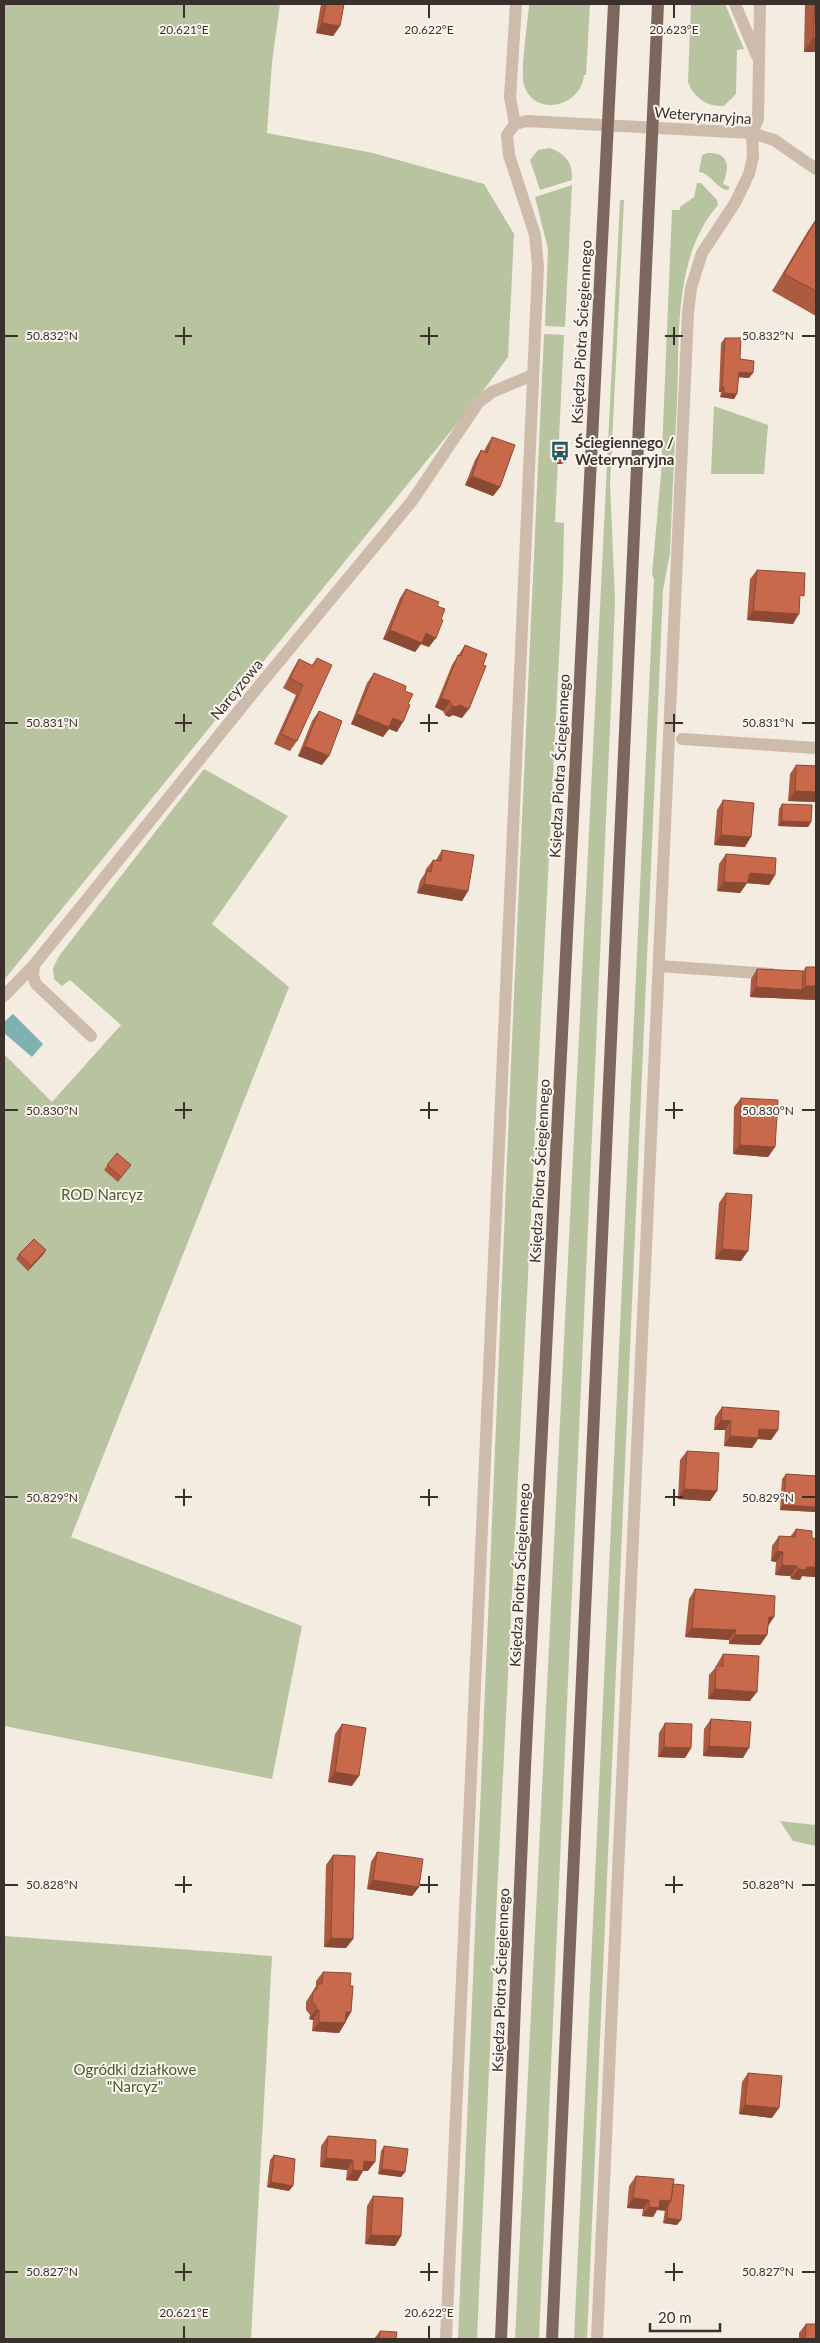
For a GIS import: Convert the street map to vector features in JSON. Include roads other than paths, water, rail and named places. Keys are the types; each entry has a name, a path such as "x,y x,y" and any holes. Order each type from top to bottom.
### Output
{"main road":[{"name":"Księdza Piotra Ściegiennego","path":"501,2339 525,1767 614,4"},
{"path":"552,2339 658,4"}],"street":[{"path":"446,2339 538,267 535,235 512,165 507,143 507,135 515,124 510,97 516,4"},
{"path":"735,4 759,61"},
{"path":"597,2339 691,288 702,254 735,203 749,174 753,157 752,133 758,119 760,4"},
{"name":"Weterynaryjna","path":"515,124 527,121 752,133 774,140 816,169"},
{"name":"Narcyzowa","path":"4,996 34,966 249,698 412,501 478,403 492,392 533,375"},
{"path":"682,739 816,748"},
{"path":"34,966 33,976 36,984 91,1036"},
{"path":"659,966 787,974"}],"water":[{"path":"13,1014 43,1044 32,1057 4,1033 4,1022"}],"place":[{"name":"Ściegiennego / Weterynaryjna","path":"560,451"}],"park label":[{"name":"ROD Narcyz","path":"102,1194"},
{"name":"Ogródki działkowe \"Narcyz\"","path":"135,2078"}]}
